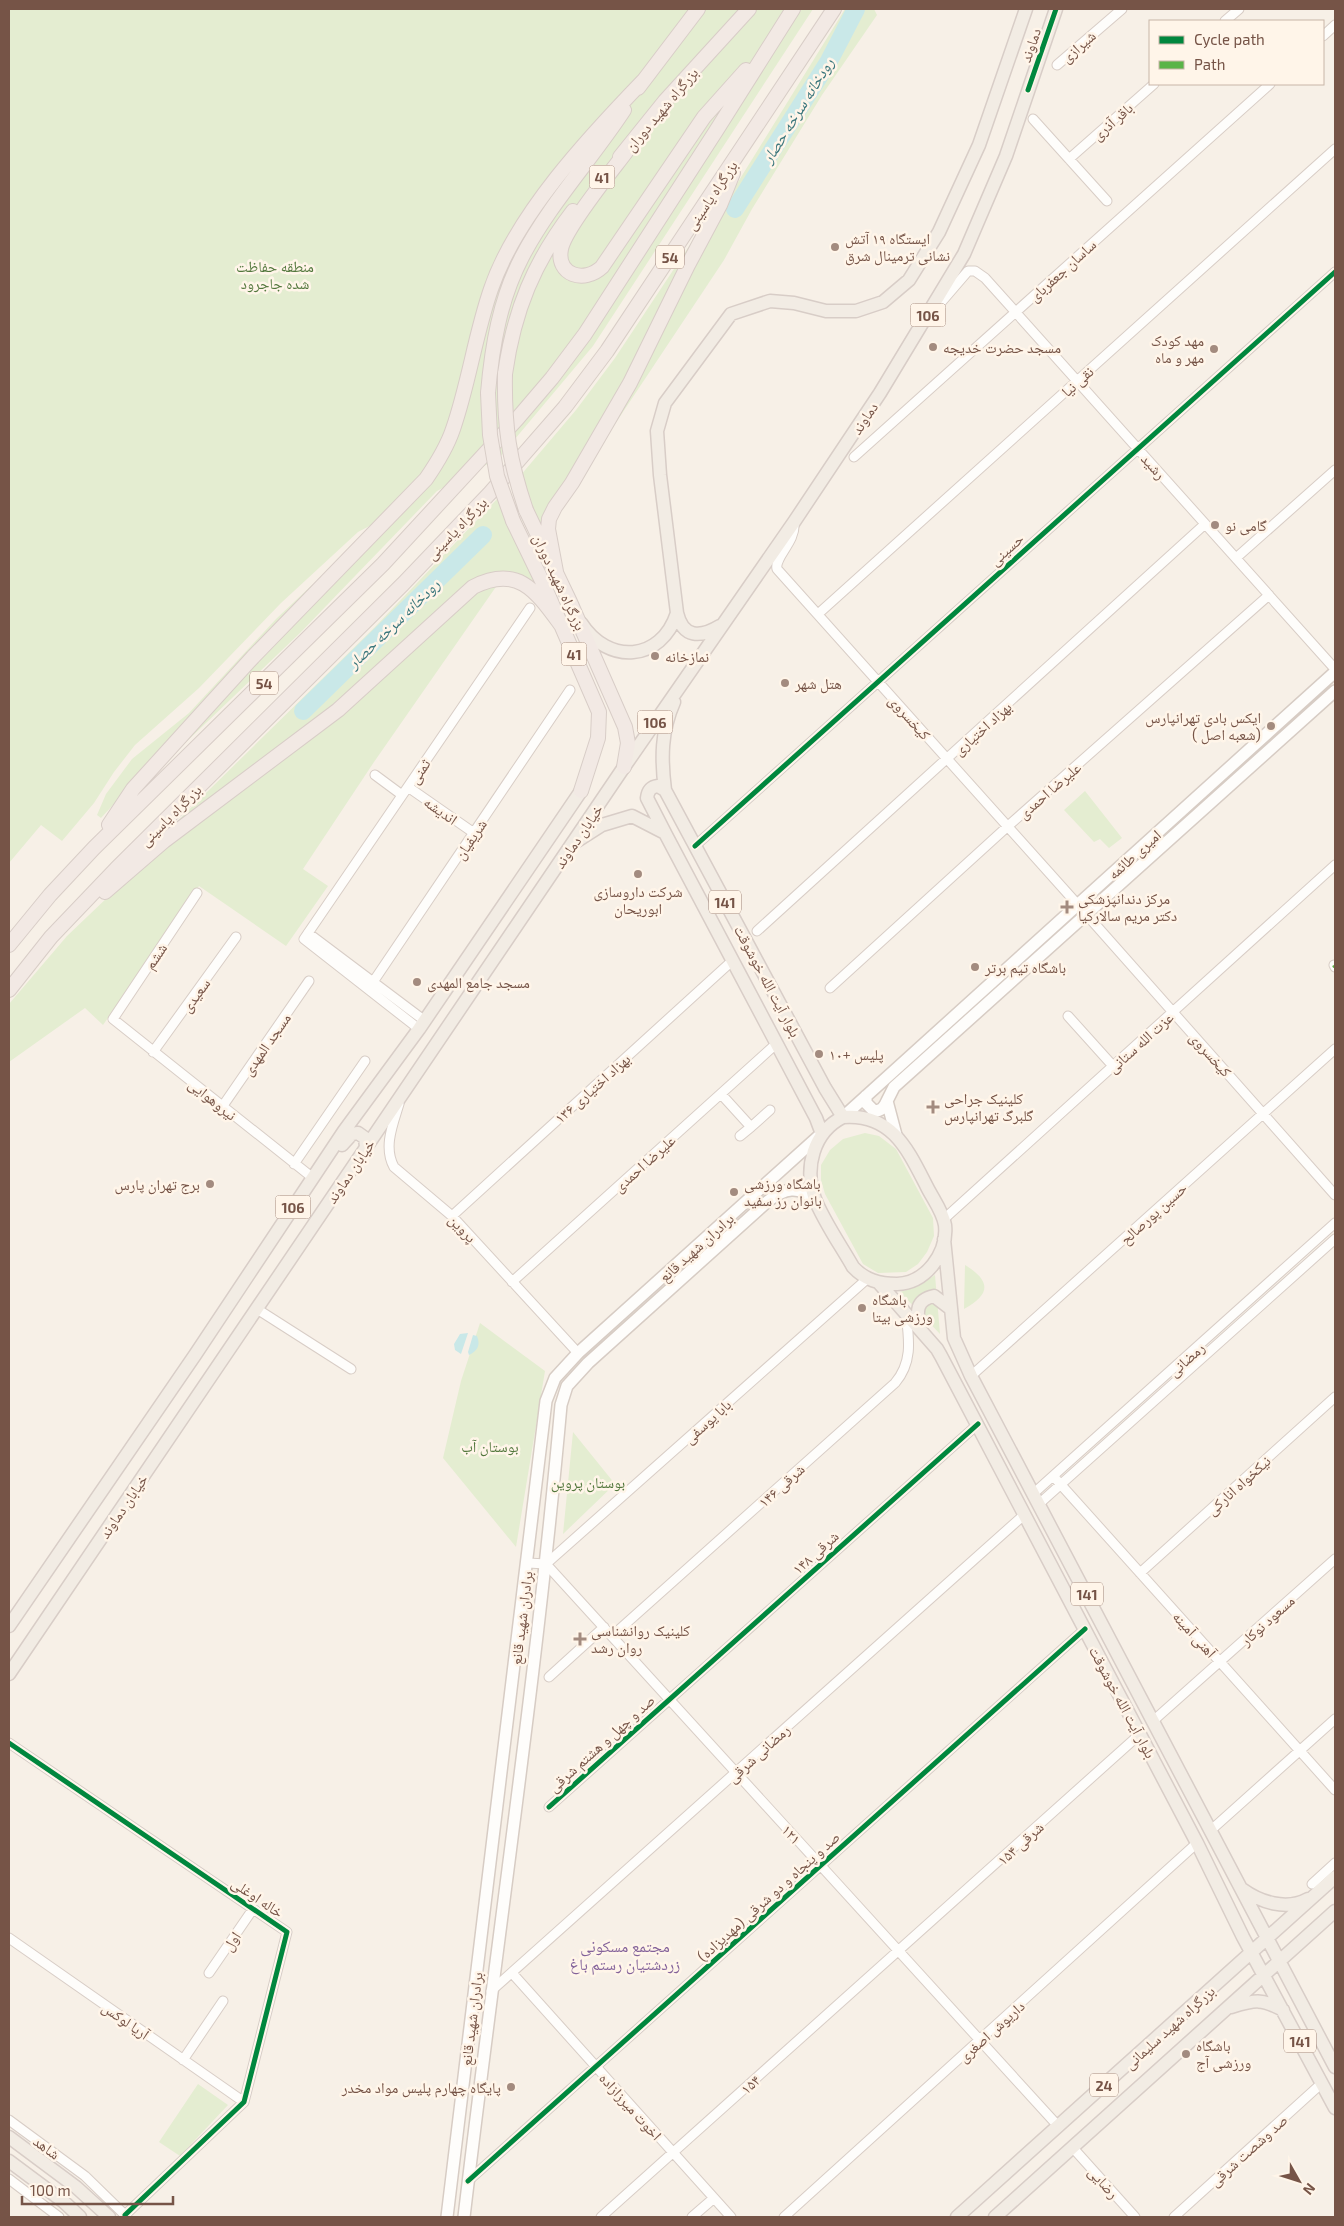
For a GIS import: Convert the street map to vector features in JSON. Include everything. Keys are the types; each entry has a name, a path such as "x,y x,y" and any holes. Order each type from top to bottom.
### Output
{"highway":[{"name":"بزرگراه شهید دوران","path":"581,791 598,738 599,712 512,521 497,476 490,435 488,393 495,335 504,300 523,256 540,228 612,128 643,81 698,9"},
{"name":"بزرگراه شهید دوران","path":"624,767 628,743 625,727 570,602 526,510 514,474 507,437 505,374 514,323 524,294 540,259 559,229 583,198 626,152 665,101 749,9"},
{"name":"بزرگراه یاسینی","path":"9,945 50,895 94,848 383,564 517,419 585,334 793,9"},
{"name":"بزرگراه یاسینی","path":"9,990 51,938 123,862 403,584 490,494 565,407 607,351 834,9"},
{"path":"626,152 574,224 562,248 561,259 564,265 574,274 587,277 595,274 602,267 704,117 770,44"},
{"path":"94,848 132,789 265,643 426,479 440,458 453,429 477,334 492,287 511,244 540,200 605,121 643,81"},
{"path":"557,577 548,529 549,519 630,383 720,204 748,140"},
{"path":"51,938 164,841 338,710 473,587 494,578 520,582 537,594 561,625"}],"main road":[{"name":"دماوند","path":"677,613 660,475 657,431 665,403 731,314 770,301 794,303 826,311 856,311 883,302 909,280 939,232 979,145 1026,9"},
{"name":"دماوند","path":"624,767 794,522 880,393 964,254 1006,156 1056,9"},
{"path":"570,602 582,626 606,647 625,653 638,652 657,642 669,631 677,613"},
{"path":"677,613 681,626 691,633 705,634 722,625"},
{"name":"امیری طائمه","path":"843,1117 1335,671"},
{"name":"بلوار آیت الله خوشوقت","path":"686,677 670,711 663,738 662,762 665,790 825,1088 843,1117"},
{"name":"امیری طائمه","path":"887,1101 894,1087 1335,690"},
{"name":"خیابان دماوند","path":"9,1674 624,767"},
{"name":"بلوار آیت الله خوشوقت","path":"665,790 658,786 652,787 648,792 648,798 816,1118 822,1134"},
{"name":"خیابان دماوند","path":"9,1626 344,1131 422,1025 581,791"},
{"path":"573,844 602,826 632,816 665,833"},
{"path":"866,1096 866,1103 874,1111 879,1111 887,1101"},
{"path":"887,1101 896,1135"},
{"path":"859,1116 873,1120 896,1135 907,1149 944,1219 944,1240 939,1255 923,1274 900,1284 873,1281 852,1266 815,1200 811,1163 813,1153 828,1126 843,1117 859,1116"},
{"path":"305,1190 324,1171 352,1134 358,1133 363,1135 367,1142 366,1147"},
{"name":"برادران شهید قانع","path":"447,2217 528,1563 546,1401 555,1378 578,1353 822,1134"},
{"name":"برادران شهید قانع","path":"464,2217 546,1564 561,1405 567,1386 588,1363 776,1195 787,1191 800,1190 815,1200"},
{"name":"بلوار آیت الله خوشوقت","path":"944,1240 954,1338 971,1376 1037,1498 1238,1886 1335,2066"},
{"name":"بلوار آیت الله خوشوقت","path":"873,1281 937,1349 1198,1843 1251,1952 1284,2010 1335,2108"},
{"path":"919,1328 917,1314 919,1306 925,1298 934,1296 951,1309"},
{"name":"بزرگراه شهید سلیمانی","path":"957,2217 1267,1938 1313,1890 1335,1877"},
{"path":"1238,1886 1255,1898 1278,1905 1303,1902 1313,1890"},
{"name":"بزرگراه شهید سلیمانی","path":"995,2217 1335,1912"},
{"path":"474,1990 491,1992"},
{"path":"1226,2008 1252,2001 1269,2002 1284,2010"},
{"path":"9,2137 76,2187 109,2217"},
{"path":"9,2162 64,2202 80,2217"}],"street":[{"name":"شیرازی","path":"1057,65 1122,9"},
{"path":"1226,20 1239,9"},
{"path":"1324,35 1335,25"},
{"name":"باقر آذری","path":"1069,159 1153,85"},
{"name":"ساسان جعفربای","path":"854,457 1269,85"},
{"path":"1033,119 1107,201"},
{"name":"نقی نیا","path":"818,614 1335,148"},
{"name":"رشید","path":"928,315 939,306 968,271 975,271 985,278 1335,671"},
{"name":"حسینی","path":"695,846 1335,272"},
{"path":"1236,558 1335,470"},
{"name":"کیخسروی","path":"794,522 794,535 776,567 1078,904"},
{"name":"بهزاد اختیاری","path":"757,931 1206,524"},
{"name":"علیرضا احمدی","path":"830,988 1008,826 1269,595"},
{"name":"ثمنی","path":"370,985 305,940 530,608"},
{"name":"شریفیان","path":"370,985 570,690"},
{"name":"اندیشه","path":"375,775 474,833"},
{"name":"عزت الله ستانی","path":"944,1219 1335,865"},
{"name":"ششم","path":"113,1019 197,894"},
{"name":"کیخسروی","path":"1086,914 1335,1195"},
{"name":"سعیدی","path":"154,1052 236,938"},
{"name":"بهزاد اختیاری ۱۳۶","path":"452,1216 732,961"},
{"name":"مسجد المهدی","path":"222,1106 309,980"},
{"path":"370,985 422,1025"},
{"path":"1068,1016 1113,1066"},
{"name":"نیروهوایی","path":"113,1019 313,1178"},
{"name":"علیرضا احمدی","path":"512,1282 776,1044"},
{"name":"حسین پورصالح","path":"971,1376 1335,1049"},
{"path":"294,1164 365,1061"},
{"name":"پروین","path":"403,1093 391,1133 390,1158 394,1167 452,1216 578,1353"},
{"path":"721,1094 751,1127"},
{"path":"740,1136 770,1110"},
{"name":"رمضانی","path":"1037,1498 1054,1477 1335,1223"},
{"name":"رمضانی","path":"1037,1498 1061,1485 1335,1239"},
{"name":"بابا یوسفی","path":"546,1564 873,1281"},
{"path":"1259,1292 1266,1301"},
{"path":"257,1309 351,1369"},
{"name":"۱۴۶ شرقی","path":"612,1636 895,1383 905,1368 908,1358 906,1314"},
{"name":"نیکخواه انارکی","path":"1140,1573 1335,1397"},
{"name":"۱۴۸ شرقی","path":"669,1698 978,1424"},
{"name":"آهنی آمینه","path":"1054,1477 1335,1790"},
{"name":"رمضانی شرقی","path":"491,1992 1024,1514"},
{"name":"مسعود نوکار","path":"1153,1722 1335,1559"},
{"path":"528,1563 546,1564"},
{"name":"۱۲۱","path":"546,1564 1059,2126"},
{"path":"549,1677 604,1627"},
{"name":"صد و پنجاه و دو شرقی (مهدیزاده)","path":"468,2181 1085,1629"},
{"name":"صد و چهل و هشتم شرقی","path":"549,1806 669,1698"},
{"path":"1210,1831 1335,1720"},
{"name":"۱۵۴ شرقی","path":"899,1951 1140,1734"},
{"name":"خاله اوغلی","path":"9,1743 287,1932 244,2102"},
{"name":"داریوش اصغری","path":"784,2217 1198,1843"},
{"path":"1313,1890 1335,1863"},
{"name":"اول","path":"209,1974 252,1909"},
{"name":"آریا لوکس","path":"9,1938 244,2102"},
{"name":"۱۵۴","path":"601,2217 899,1951"},
{"name":"اخوت میرزازاده","path":"512,1973 731,2217"},
{"path":"183,2060 223,2001"},
{"name":"صد وشصت شرقی","path":"1174,2217 1322,2083"},
{"path":"126,2216 244,2102"},
{"name":"شاهد","path":"9,2120 85,2176 126,2216"},
{"name":"رضایی","path":"1073,2148 1135,2217"},
{"path":"9,2179 59,2217"},
{"path":"692,2217 714,2198"}],"green space":[{"name":"منطقه حفاظت شده جاجرود","path":"9,9 813,9 593,346 499,458 437,491 301,632 135,791 402,509 358,532 281,603 199,688 135,745 114,772 94,803 62,841 41,825 9,863"},
{"path":"845,9 874,9 877,15 822,95 752,209 724,260 605,439 725,203"},
{"path":"715,207 614,406 551,504 548,547 520,476 576,410 615,358"},
{"path":"499,497 546,600 499,574 151,847 375,627"},
{"path":"321,579 101,818 97,815 106,794 132,759 189,713 276,619"},
{"path":"500,581 374,762 303,869 328,886 286,946 199,886 103,1025 85,1008 9,1062 9,1004 67,936 153,854 476,589"},
{"path":"1085,791 1122,838 1109,848 1100,839 1094,842 1064,810"},
{"path":"865,1133 879,1136 896,1149 933,1218 934,1236 927,1252 918,1264 906,1272 878,1273 863,1264 825,1194 821,1180 821,1165 830,1150 843,1139"},
{"path":"965,1265 980,1277 984,1287 983,1293 979,1298 964,1309"},
{"path":"935,1275 940,1334 900,1292 918,1286"},
{"name":"بوستان آب","path":"480,1323 545,1371 516,1547 443,1458 461,1381"},
{"name":"بوستان پروین","path":"573,1432 615,1484 563,1534"},
{"path":"198,2084 228,2105 180,2156 159,2142"}],"water":[{"path":"468,1333 461,1354 455,1350 454,1344 460,1334"},
{"path":"473,1335 477,1336 478,1345 476,1350 469,1355 468,1352"}],"waterway":[{"name":"رودخانه سرخه حصار","path":"735,209 829,61 856,9"},
{"name":"رودخانه سرخه حصار","path":"303,711 483,535"}],"cycle path":[{"path":"1028,90 1056,9"},
{"path":"695,846 1335,272"},
{"path":"549,1807 978,1424"},
{"path":"468,2181 1085,1629"},
{"path":"9,1743 287,1932 244,2102 125,2215"}],"place":[{"name":"ایستگاه ۱۹ آتش نشانی ترمینال شرق","path":"835,247"},
{"name":"مسجد حضرت خدیجه","path":"933,347"},
{"name":"مهد کودک مهر و ماه","path":"1214,349"},
{"name":"گامی نو","path":"1215,525"},
{"name":"نمازخانه","path":"655,656"},
{"name":"هتل شهر","path":"785,683"},
{"name":"ایکس بادی تهرانپارس ( شعبه اصل)","path":"1271,726"},
{"name":"شرکت داروسازی ابوریحان","path":"638,874"},
{"name":"مرکز دندانپزشکی دکتر مریم سالارکیا","path":"1067,907"},
{"name":"باشگاه تیم برتر","path":"975,967"},
{"name":"مسجد جامع المهدی","path":"417,982"},
{"name":"پلیس +١٠","path":"819,1054"},
{"name":"کلینیک جراحی گلبرگ تهرانپارس","path":"933,1107"},
{"name":"برج تهران پارس","path":"210,1184"},
{"name":"باشگاه ورزشی بانوان رز سفید","path":"734,1192"},
{"name":"باشگاه ورزشی بیتا","path":"862,1308"},
{"name":"کلینیک روانشناسی روان رشد","path":"580,1639"},
{"name":"باشگاه ورزشی آج","path":"1186,2054"},
{"name":"پایگاه چهارم پلیس مواد مخدر","path":"511,2087"}],"district":[{"name":"مجتمع مسکونی زردشتیان رستم باغ","path":"625,1954"}]}
